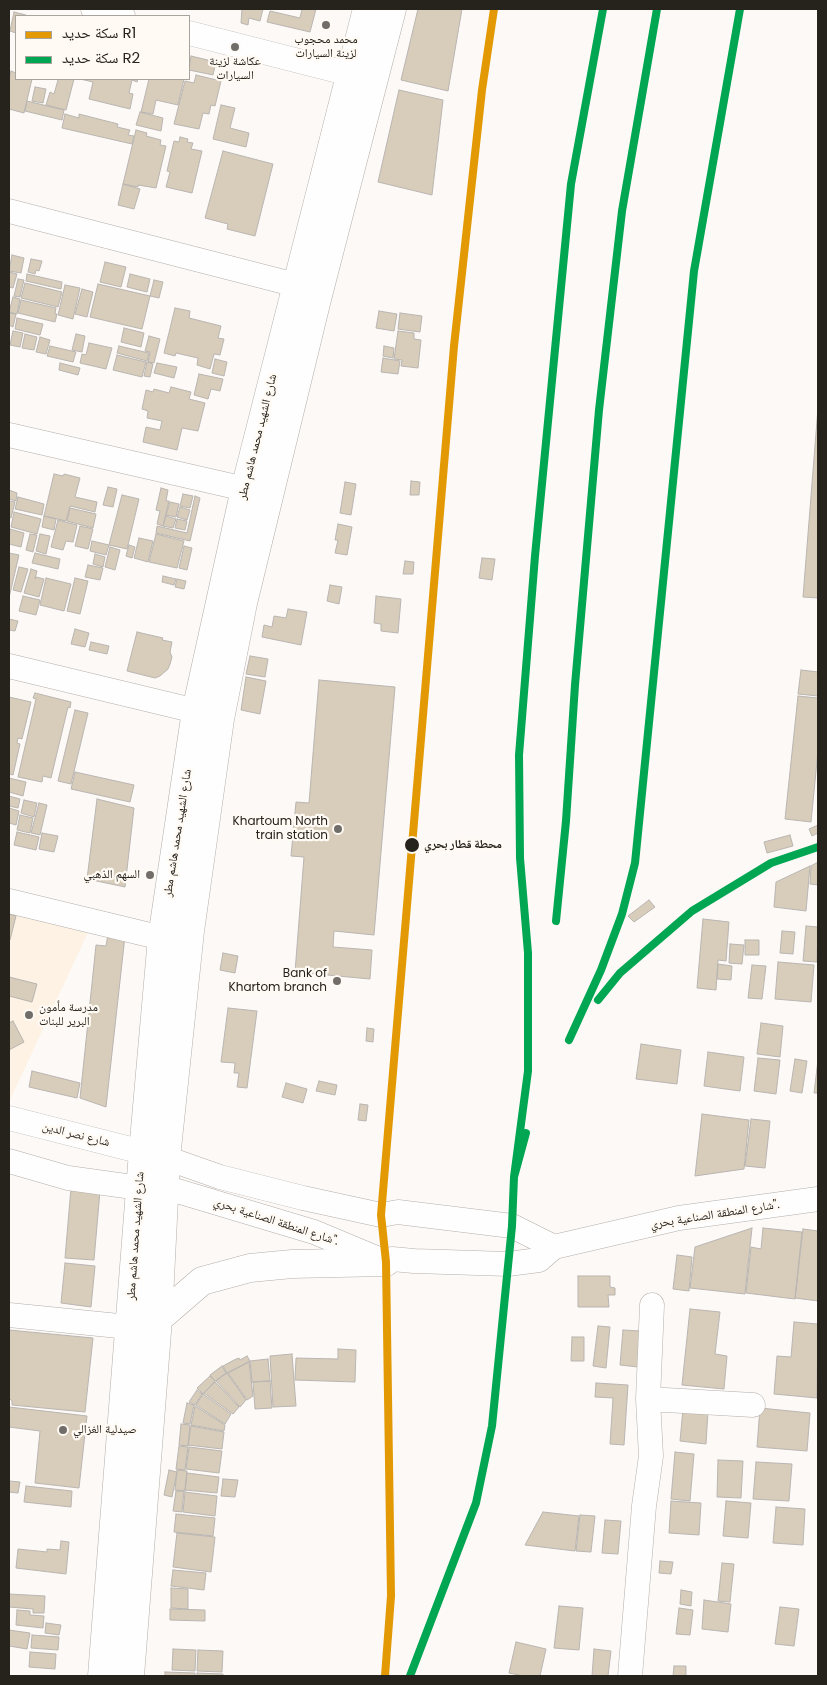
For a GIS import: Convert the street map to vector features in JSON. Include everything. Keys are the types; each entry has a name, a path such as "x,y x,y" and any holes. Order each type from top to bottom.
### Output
{"main road":[{"name":"شارع الشهيد محمد هاشم مطر","path":"102,1676 129,1326 152,1188 162,938 196,710 245,489 366,9"},
{"name":"شارع الشهيد محمد هاشم مطر","path":"154,1155 190,931 220,719 243,603 314,308 392,9"},
{"name":"شارع الشهيد محمد هاشم مطر","path":"130,1676 158,1319 152,1188"},
{"path":"158,1319 202,1281 250,1268 292,1264 386,1262"}],"street":[{"path":"93,9 119,15"},
{"path":"190,33 350,74"},
{"path":"9,211 296,285"},
{"path":"9,435 245,489"},
{"path":"9,666 196,710"},
{"path":"9,901 162,938"},
{"name":"شارع نصر الدين","path":"9,1118 154,1155"},
{"name":"شارع المنطقة الصناعية بحري\".","path":"154,1155 229,1179 381,1215 398,1212 512,1226 554,1247"},
{"path":"9,1161 68,1178 152,1188"},
{"name":"شارع المنطقة الصناعية بحري\".","path":"152,1188 314,1232 386,1262 392,1259 508,1264 539,1260 554,1247 679,1218 818,1198"},
{"path":"630,1676 644,1506 651,1456 648,1399 652,1305"},
{"path":"9,1315 129,1326"},
{"path":"648,1399 754,1405"}],"shaded area":[{"name":"مدرسة مأمون البرير للبنات","path":"9,909 90,928 9,1102"}],"building":[{"path":"242,9 263,9 260,21 249,18 248,25 241,23"},
{"path":"302,9 316,9 310,32 267,22 270,11 300,18"},
{"path":"418,9 462,9 448,91 401,80"},
{"path":"14,12 26,15 15,15 15,33 10,31"},
{"path":"191,56 216,62 213,75 190,70"},
{"path":"11,71 15,73 15,80 32,80 24,113 9,109 9,79"},
{"path":"196,75 221,81 215,106 211,105 209,114 203,113 199,129 174,124 185,81 194,83"},
{"path":"58,80 74,80 66,110 46,105 50,92 54,94"},
{"path":"84,80 132,80 129,93 133,94 130,109 89,99 93,82"},
{"path":"149,80 184,80 178,105 156,100 153,114 141,112"},
{"path":"35,87 46,89 43,103 32,101"},
{"path":"399,90 443,100 432,195 378,182"},
{"path":"27,101 64,110 62,120 25,111"},
{"path":"221,105 235,108 230,128 249,133 246,147 213,139"},
{"path":"140,112 163,118 161,131 136,125"},
{"path":"65,114 79,118 79,114 118,124 117,127 130,130 128,135 134,136 132,144 62,128"},
{"path":"136,130 147,133 146,136 161,140 160,145 166,146 156,188 123,184"},
{"path":"180,137 188,139 187,142 193,143 191,149 202,151 192,193 166,187 170,172 167,171 174,141 179,142"},
{"path":"223,151 273,164 255,236 227,229 228,224 205,218"},
{"path":"123,184 140,189 134,209 118,205"},
{"path":"12,255 24,258 21,273 9,271"},
{"path":"31,259 42,261 39,271 36,270 35,274 28,272"},
{"path":"105,262 126,267 121,287 100,282"},
{"path":"9,272 17,274 13,288 9,287"},
{"path":"27,274 62,282 61,289 26,281"},
{"path":"130,274 150,279 147,292 127,287"},
{"path":"18,279 24,280 20,297 14,296"},
{"path":"154,280 163,282 159,298 150,296"},
{"path":"25,283 62,292 58,307 21,298"},
{"path":"98,284 150,296 142,329 90,317"},
{"path":"65,285 80,288 73,319 58,315"},
{"path":"82,289 93,292 87,317 75,314"},
{"path":"13,297 20,299 17,314 9,312"},
{"path":"21,300 56,308 55,322 18,313"},
{"path":"175,308 190,311 189,318 221,326 218,338 224,339 220,355 214,354 210,369 197,365 198,358 176,353 175,356 164,353"},
{"path":"379,311 397,314 394,331 376,328"},
{"path":"9,313 16,314 13,327 9,325"},
{"path":"400,313 422,316 420,332 398,329"},
{"path":"17,318 43,324 40,335 15,329"},
{"path":"124,328 144,333 141,347 121,342"},
{"path":"13,331 23,333 20,347 10,345"},
{"path":"398,331 414,333 414,339 421,340 418,368 401,366 402,360 394,359"},
{"path":"25,334 37,337 34,350 22,348"},
{"path":"76,334 85,336 82,352 72,350"},
{"path":"149,336 160,339 154,363 148,362 150,352 145,351"},
{"path":"40,337 50,340 46,354 36,352"},
{"path":"89,343 112,348 106,369 80,363 82,354 86,355"},
{"path":"50,346 76,352 73,362 47,356"},
{"path":"119,346 149,353 147,361 117,353"},
{"path":"384,346 394,348 393,358 383,356"},
{"path":"117,355 146,362 142,377 113,370"},
{"path":"383,358 400,361 398,374 381,372"},
{"path":"215,359 227,362 224,376 212,373"},
{"path":"147,362 153,364 150,377 144,376"},
{"path":"60,363 80,368 78,375 59,370"},
{"path":"157,363 177,367 174,378 154,373"},
{"path":"199,374 223,379 220,391 211,389 208,399 194,395"},
{"path":"171,387 191,392 189,399 205,403 198,431 182,428 177,450 143,442 146,427 160,430 162,421 147,418 148,411 142,409 146,390 153,392 154,389 169,393"},
{"path":"818,408 818,598 803,597"},
{"path":"54,474 63,476 64,474 80,478 75,497 97,502 95,512 70,506 66,521 44,516"},
{"path":"411,481 420,482 419,495 410,495"},
{"path":"345,482 356,484 351,515 340,513"},
{"path":"108,487 117,489 113,507 103,505"},
{"path":"161,488 168,490 166,501 169,501 163,526 157,524 160,511 156,510"},
{"path":"9,490 17,493 16,501 9,499"},
{"path":"183,494 193,496 190,508 180,506"},
{"path":"122,495 139,499 127,549 109,545"},
{"path":"195,496 200,498 190,541 156,533 157,526 187,533"},
{"path":"18,497 44,504 42,515 15,509"},
{"path":"9,501 15,502 11,518 9,517"},
{"path":"170,502 179,504 176,517 166,515"},
{"path":"180,507 190,510 187,520 177,517"},
{"path":"70,508 96,514 93,528 67,521"},
{"path":"14,512 41,519 37,534 11,527"},
{"path":"44,516 56,519 54,530 42,527"},
{"path":"166,516 176,519 173,528 163,526"},
{"path":"177,519 187,521 185,530 175,528"},
{"path":"58,520 77,525 73,542 66,541 63,550 51,547"},
{"path":"338,524 352,527 347,555 335,553 338,540 335,540"},
{"path":"80,526 93,529 88,549 75,546"},
{"path":"10,529 24,533 21,547 9,544"},
{"path":"30,534 37,535 33,552 26,550"},
{"path":"40,534 50,536 46,554 36,551"},
{"path":"156,534 184,541 177,568 149,562"},
{"path":"139,538 153,541 148,562 134,558"},
{"path":"92,541 109,545 106,555 90,551"},
{"path":"129,545 135,547 132,558 126,556"},
{"path":"184,546 192,548 187,570 179,568"},
{"path":"110,547 120,550 115,570 105,567"},
{"path":"9,553 19,555 9,598"},
{"path":"35,553 60,559 58,569 32,563"},
{"path":"95,554 105,557 103,567 93,564"},
{"path":"482,558 495,559 492,580 479,578"},
{"path":"405,561 414,562 413,574 403,574"},
{"path":"88,565 103,568 100,580 85,577"},
{"path":"19,567 28,569 21,592 13,590"},
{"path":"31,569 37,571 35,579 36,577 44,579 39,597 24,593"},
{"path":"163,576 176,579 174,585 162,582"},
{"path":"46,578 71,584 64,611 40,605"},
{"path":"75,578 88,581 80,614 67,611"},
{"path":"177,579 186,581 184,589 175,587"},
{"path":"330,585 342,587 339,604 327,601"},
{"path":"23,596 40,600 36,615 19,611"},
{"path":"376,596 401,599 398,633 381,631 381,624 374,623"},
{"path":"288,609 307,612 301,645 262,637 264,625 272,627 274,616 286,618"},
{"path":"9,619 18,621 15,631 9,630"},
{"path":"75,629 89,633 85,647 71,644"},
{"path":"137,632 172,642 170,664 168,669 160,676 155,678 127,671"},
{"path":"91,642 109,646 107,654 89,650"},
{"path":"250,656 268,659 265,677 246,674"},
{"path":"801,670 818,672 818,696 798,694"},
{"path":"246,677 266,681 260,714 241,710"},
{"name":"Khartoum North train station","path":"319,680 395,687 374,935 334,931 333,947 372,950 370,979 295,972 304,857 291,856 296,802 309,803"},
{"path":"35,693 71,702 70,708 68,707 51,778 43,776 42,782 18,777 36,699 33,698"},
{"path":"798,696 818,698 818,751 811,822 785,819"},
{"path":"9,697 31,702 22,739 18,738 17,743 20,744 13,775 9,774"},
{"path":"75,710 88,713 71,784 58,781"},
{"path":"75,772 134,785 130,802 71,789"},
{"path":"9,778 26,782 23,796 9,792"},
{"path":"9,796 20,799 18,808 9,806"},
{"path":"97,799 134,808 125,887 87,879"},
{"path":"24,800 37,803 34,817 21,813"},
{"path":"39,803 47,805 40,835 31,833"},
{"path":"9,808 19,811 16,825 9,823"},
{"path":"20,815 33,818 30,833 17,830"},
{"path":"818,825 818,833 812,836 809,829"},
{"path":"17,832 39,837 36,850 14,845"},
{"path":"42,833 58,836 54,852 39,849"},
{"path":"790,835 793,846 767,853 764,842"},
{"path":"818,862 818,885 810,884 811,866"},
{"path":"810,866 806,911 774,907 776,882"},
{"path":"649,900 655,907 634,922 628,916"},
{"path":"9,914 16,916 10,940 9,939"},
{"path":"703,919 729,922 726,961 718,960 716,990 697,988"},
{"path":"806,926 818,927 817,962 803,961"},
{"path":"782,931 795,932 793,954 780,953"},
{"path":"108,934 125,936 106,1107 80,1098 96,945 106,946"},
{"path":"745,940 759,940 759,955 745,955"},
{"path":"730,944 744,945 742,964 729,963"},
{"path":"223,953 238,956 235,973 220,970"},
{"path":"778,962 814,965 811,1002 775,999"},
{"path":"718,964 732,966 731,980 717,979"},
{"path":"752,965 766,966 762,999 748,998"},
{"path":"9,977 37,984 32,1002 9,996"},
{"path":"228,1008 257,1011 247,1088 237,1087 239,1073 234,1073 235,1063 221,1062"},
{"path":"13,1021 24,1042 9,1050 9,1023"},
{"path":"761,1023 783,1026 780,1057 757,1054"},
{"path":"367,1028 374,1029 373,1042 366,1041"},
{"path":"641,1044 681,1050 677,1084 636,1079"},
{"path":"708,1052 744,1057 740,1091 704,1086"},
{"path":"758,1058 780,1060 776,1094 754,1091"},
{"path":"795,1059 807,1061 802,1093 790,1091"},
{"path":"818,1060 818,1093 814,1093"},
{"path":"32,1071 80,1083 77,1098 29,1087"},
{"path":"319,1081 337,1085 335,1095 316,1091"},
{"path":"286,1083 307,1089 303,1103 282,1097"},
{"path":"360,1104 368,1105 366,1121 358,1120"},
{"path":"702,1114 749,1120 744,1169 695,1176"},
{"path":"751,1119 770,1121 765,1168 745,1166"},
{"path":"71,1188 100,1191 94,1260 65,1258"},
{"path":"752,1228 745,1294 690,1288 695,1247"},
{"path":"763,1228 802,1232 795,1299 746,1293 751,1247 761,1249"},
{"path":"803,1229 818,1231 818,1301 795,1298"},
{"path":"677,1255 692,1257 689,1291 673,1289"},
{"path":"65,1263 95,1266 91,1307 61,1303"},
{"path":"578,1276 610,1276 610,1287 615,1288 615,1295 608,1295 609,1307 578,1307"},
{"path":"690,1309 720,1312 715,1354 727,1356 724,1389 682,1385"},
{"path":"794,1322 818,1324 817,1398 774,1394 777,1356 791,1357"},
{"path":"598,1326 610,1327 606,1368 593,1366"},
{"path":"9,1330 93,1338 85,1412 12,1405 12,1401 9,1398"},
{"path":"623,1330 641,1331 638,1367 620,1365"},
{"path":"572,1337 584,1337 584,1361 571,1361"},
{"path":"338,1349 356,1350 355,1382 295,1380 296,1358 338,1359"},
{"path":"292,1354 296,1406 273,1407 270,1356"},
{"path":"247,1356 250,1361 227,1373 223,1366"},
{"path":"268,1359 270,1381 252,1382 250,1361"},
{"path":"249,1362 253,1396 247,1400 228,1373"},
{"path":"222,1366 226,1373 215,1381 210,1375"},
{"path":"227,1373 246,1400 240,1407 216,1381"},
{"path":"210,1376 215,1381 203,1394 197,1388"},
{"path":"270,1381 272,1408 255,1409 253,1382"},
{"path":"215,1382 239,1407 233,1414 204,1393"},
{"path":"596,1383 628,1385 624,1445 610,1444 613,1398 595,1397"},
{"path":"197,1390 202,1394 195,1405 189,1402"},
{"path":"203,1394 231,1414 225,1424 196,1405"},
{"path":"187,1403 194,1405 190,1424 183,1423"},
{"path":"195,1406 225,1425 224,1431 191,1425"},
{"path":"9,1407 87,1416 79,1488 35,1483 40,1431 9,1427"},
{"path":"760,1408 810,1413 807,1451 757,1447"},
{"path":"683,1409 708,1411 706,1444 680,1441"},
{"path":"181,1424 190,1425 188,1446 179,1445"},
{"path":"191,1426 224,1432 222,1449 188,1445"},
{"path":"179,1446 188,1447 185,1470 176,1469"},
{"path":"189,1447 222,1451 219,1473 186,1469"},
{"path":"675,1452 694,1454 690,1501 671,1499"},
{"path":"718,1460 743,1461 741,1498 717,1497"},
{"path":"756,1462 792,1464 789,1501 753,1499"},
{"path":"169,1470 177,1472 172,1497 164,1495"},
{"path":"177,1470 187,1471 185,1491 175,1490"},
{"path":"187,1473 219,1477 217,1493 185,1490"},
{"path":"223,1479 238,1480 235,1497 221,1496"},
{"path":"9,1481 20,1482 18,1493 9,1492"},
{"path":"26,1486 72,1491 71,1507 24,1502"},
{"path":"176,1491 184,1491 182,1512 173,1511"},
{"path":"185,1492 217,1496 215,1516 183,1512"},
{"path":"671,1501 701,1503 699,1535 669,1533"},
{"path":"726,1501 751,1503 748,1538 723,1536"},
{"path":"776,1507 805,1509 803,1545 773,1543"},
{"path":"543,1512 579,1516 575,1551 525,1545"},
{"path":"176,1514 215,1518 213,1536 174,1532"},
{"path":"580,1515 595,1516 591,1552 576,1551"},
{"path":"605,1520 621,1521 618,1554 602,1553"},
{"path":"177,1533 215,1537 211,1572 173,1567"},
{"path":"61,1541 69,1542 66,1574 16,1568 18,1549 47,1552 47,1549 60,1550"},
{"path":"660,1561 673,1562 671,1574 659,1573"},
{"path":"722,1563 734,1564 730,1602 718,1601"},
{"path":"173,1570 206,1573 204,1590 171,1586"},
{"path":"171,1588 188,1589 188,1609 171,1608"},
{"path":"681,1590 692,1592 691,1606 680,1604"},
{"path":"9,1594 45,1596 44,1613 33,1613 33,1609 9,1607"},
{"path":"704,1600 731,1604 728,1632 702,1629"},
{"path":"559,1606 583,1608 579,1650 554,1648"},
{"path":"780,1607 799,1609 794,1646 775,1644"},
{"path":"679,1608 693,1610 690,1635 676,1634"},
{"path":"170,1609 205,1610 205,1621 170,1620"},
{"path":"17,1610 30,1611 30,1615 44,1616 43,1628 16,1625"},
{"path":"46,1623 61,1625 59,1635 45,1633"},
{"path":"9,1630 30,1633 27,1649 9,1646"},
{"path":"32,1635 59,1637 58,1650 31,1648"},
{"path":"516,1642 546,1649 540,1676 524,1676 509,1673"},
{"path":"173,1649 196,1650 195,1671 172,1670"},
{"path":"594,1649 611,1651 608,1676 592,1676"},
{"path":"198,1650 223,1651 222,1672 197,1671"},
{"path":"30,1652 56,1654 55,1669 29,1667"},
{"path":"674,1666 686,1666 686,1676 673,1676"},
{"path":"165,1672 195,1673 195,1676 165,1676"},
{"path":"197,1673 223,1674 223,1676 197,1676"}],"rail line":[{"name":"R1","path":"385,1676 391,1596 386,1262 381,1215 454,346 482,90 494,9"},
{"name":"R2","path":"514,1177 528,1071 528,953 520,858 519,755 535,556 571,184 603,9"},
{"name":"R2","path":"556,921 566,821 575,685 599,410 622,211 657,9"},
{"name":"R2","path":"569,1040 601,970 622,914 635,863 694,271 740,9"},
{"name":"R2","path":"598,1000 620,973 692,911 771,863 818,847"},
{"name":"R2","path":"410,1676 476,1503 492,1426 512,1226 514,1177 526,1133"}],"place":[{"name":"محمد محجوب لزينة السيارات","path":"326,25"},
{"name":"عكاشة لزينة السيارات","path":"235,47"},
{"name":"Khartoum North train station","path":"338,829"},
{"name":"محطة قطار بحري","path":"412,845"},
{"name":"السهم الذهبي","path":"150,875"},
{"name":"Bank of Khartom branch","path":"337,981"},
{"name":"مدرسة مأمون البرير للبنات","path":"29,1015"},
{"name":"صيدلية الغزالي","path":"63,1430"}]}
